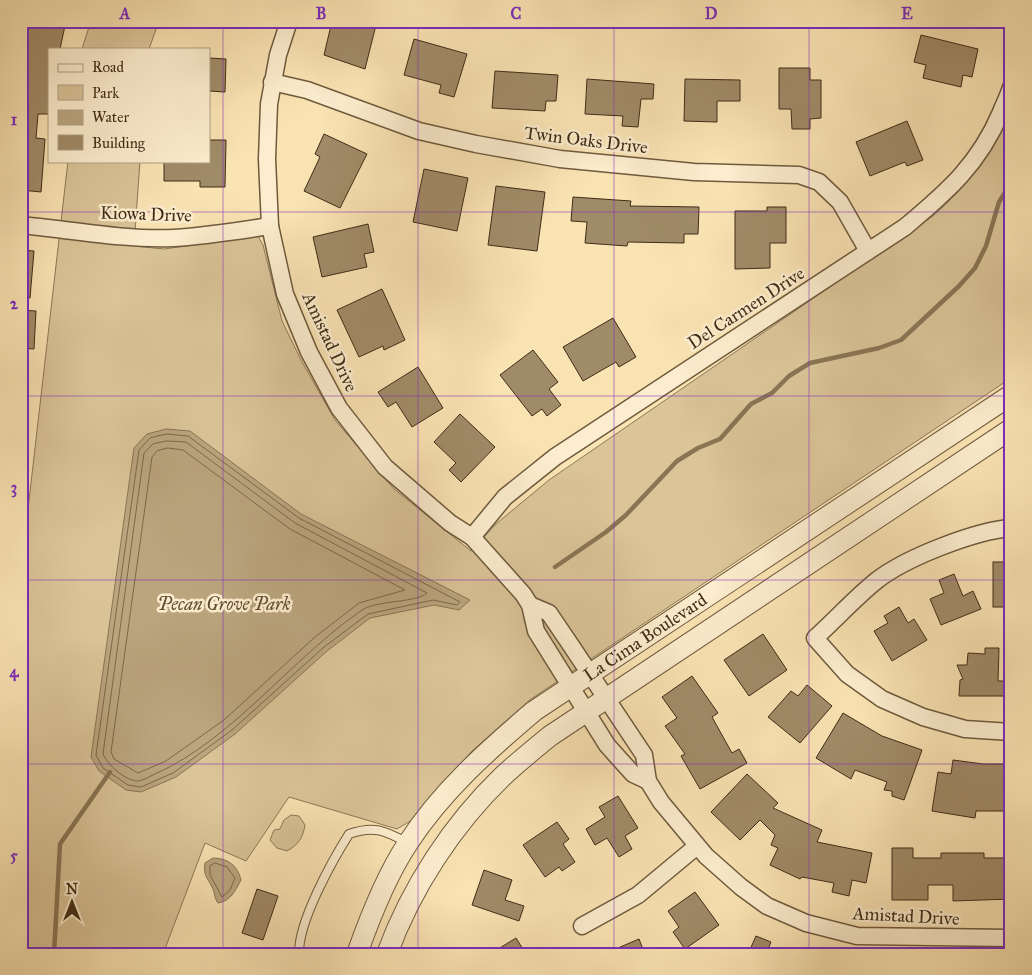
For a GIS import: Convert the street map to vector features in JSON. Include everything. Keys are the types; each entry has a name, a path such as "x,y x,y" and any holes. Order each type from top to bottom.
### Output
{"street":[{"name":"Amistad Drive","path":"289,21 272,82 267,159 270,226 285,294 308,352 340,408 385,467 450,523 472,537 486,550 530,605 536,631 607,745 633,774 648,782"},
{"name":"Twin Oaks Drive","path":"272,82 307,90 419,131 551,158 694,172 799,175 819,182 840,202 868,251"},
{"name":"Del Carmen Drive","path":"472,537 505,497 555,457 905,227 950,189 981,152 997,121 1011,87"},
{"name":"Kiowa Drive","path":"21,225 119,235 173,238 218,234 270,226"},
{"name":"La Cima Boulevard","path":"357,954 382,893 408,843 445,796 490,749 534,711 1011,395"},
{"name":"La Cima Boulevard","path":"387,954 413,895 456,828 503,776 550,736 1011,429"},
{"path":"1011,528 962,540 926,553 877,580 815,638 847,674 882,699 923,717 965,729 1011,732"},
{"name":"Amistad Drive","path":"530,605 549,613 644,755 648,782 661,802 697,846 741,887 768,906 806,923 857,936 1011,938"},
{"path":"408,843 436,859"},
{"path":"582,926 638,895 697,846"}],"lane":[{"path":"299,954 298,945 310,912 331,862 349,834 363,829 383,830 408,843"}],"green space":[{"path":"91,21 159,21 149,48 82,48"},
{"name":"Pecan Grove Park","path":"1011,111 1011,378 531,699 472,751 414,819 397,829 289,797 246,861 205,843 163,954 21,954 21,570 68,162 140,162 134,246 164,249 258,236 263,245 282,321 302,362 335,420 394,489 471,551 497,523 549,480 933,216 957,193 978,168"},
{"path":"291,815 299,816 305,825 299,841 287,851 277,848 270,840 274,830 280,829 284,820"}],"water":[{"path":"166,429 190,431 301,514 470,600 459,610 434,605 370,618 327,651 235,734 176,777 141,792 126,790 99,771 91,757 134,448 147,434"},
{"path":"213,858 223,859 232,864 240,875 241,880 235,892 229,898 218,903 205,870 205,863"}],"building":[{"path":"35,21 66,21 60,48 48,48 48,114 38,114 36,138 45,139 41,192 21,190 21,23 34,26"},
{"path":"332,21 377,21 365,69 324,55"},
{"path":"921,35 978,49 972,77 963,75 961,87 923,78 926,65 914,62"},
{"path":"414,39 467,54 454,97 439,93 441,85 404,75"},
{"path":"210,58 226,59 225,92 210,91"},
{"path":"779,68 810,68 810,80 821,80 821,118 810,119 810,129 792,129 791,109 779,109"},
{"path":"495,71 558,75 556,101 546,101 545,111 492,108"},
{"path":"587,79 654,84 653,99 641,99 638,127 622,126 623,116 585,114"},
{"path":"685,79 740,80 740,101 717,101 717,122 684,121"},
{"path":"907,121 923,160 907,166 905,162 870,176 856,142"},
{"path":"324,134 367,154 340,208 304,191 320,157 315,154"},
{"path":"210,140 226,140 225,187 200,187 200,181 164,181 164,162 210,162"},
{"path":"424,169 468,178 457,231 413,222"},
{"path":"496,186 545,192 537,251 488,245"},
{"path":"573,197 631,201 630,206 699,207 698,234 684,234 684,243 628,242 627,246 585,243 587,222 571,221"},
{"path":"767,207 786,207 786,243 770,243 770,268 735,269 735,211 767,211"},
{"path":"368,224 374,252 364,254 367,267 322,277 313,237"},
{"path":"21,250 34,251 30,298 21,298"},
{"path":"382,289 405,340 384,350 383,346 359,357 337,310"},
{"path":"21,310 36,311 34,349 21,348"},
{"path":"613,318 636,357 619,367 616,362 583,381 563,347"},
{"path":"533,350 558,382 549,389 561,405 547,416 542,409 532,416 500,375"},
{"path":"418,367 443,408 412,427 396,402 388,407 378,392"},
{"path":"460,414 495,447 461,482 449,470 456,463 434,442"},
{"path":"993,562 1011,562 1011,607 993,607"},
{"path":"954,574 963,596 973,591 981,609 941,625 930,599 944,593 939,580"},
{"path":"899,607 908,623 914,619 927,640 892,661 874,631 888,623 884,616"},
{"path":"763,634 787,670 749,696 724,660"},
{"path":"985,648 999,648 998,681 1005,681 1005,696 959,696 960,680 963,679 957,665 967,665 968,653 985,654"},
{"path":"692,676 718,713 712,717 732,753 739,749 747,763 700,789 681,756 685,754 665,726 677,718 662,697"},
{"path":"807,685 832,706 800,743 768,717 791,691 798,696"},
{"path":"843,713 882,736 922,750 904,800 892,796 892,791 884,790 887,782 855,770 851,779 816,758"},
{"path":"953,760 983,764 1011,764 1011,811 976,811 975,818 932,811 938,772 951,774"},
{"path":"747,774 778,803 773,808 822,830 817,842 872,853 866,883 852,880 849,896 832,892 834,883 802,877 800,879 770,865 778,848 771,845 775,835 760,820 740,840 711,812"},
{"path":"618,796 638,828 625,836 632,849 619,857 607,838 595,845 586,829 605,817 599,807"},
{"path":"557,822 569,839 563,844 575,862 562,871 559,867 545,877 523,845"},
{"path":"892,848 913,848 913,858 941,858 941,853 984,853 984,858 1011,858 1011,899 953,901 953,885 928,885 928,900 892,900"},
{"path":"484,870 512,880 505,900 524,906 519,921 472,905"},
{"path":"257,889 278,896 263,940 242,933"},
{"path":"695,892 719,925 685,949 673,932 679,927 668,911"},
{"path":"756,936 771,942 766,954 748,954"},
{"path":"516,938 526,954 490,954"},
{"path":"639,939 645,954 604,954"}],"waterway":[{"path":"555,567 606,532 626,515 677,461 698,448 720,439 751,404 772,393 789,376 810,363 879,348 901,340 959,286 975,268 986,246 999,202 1011,183"},
{"path":"54,954 60,844 110,772"}]}
